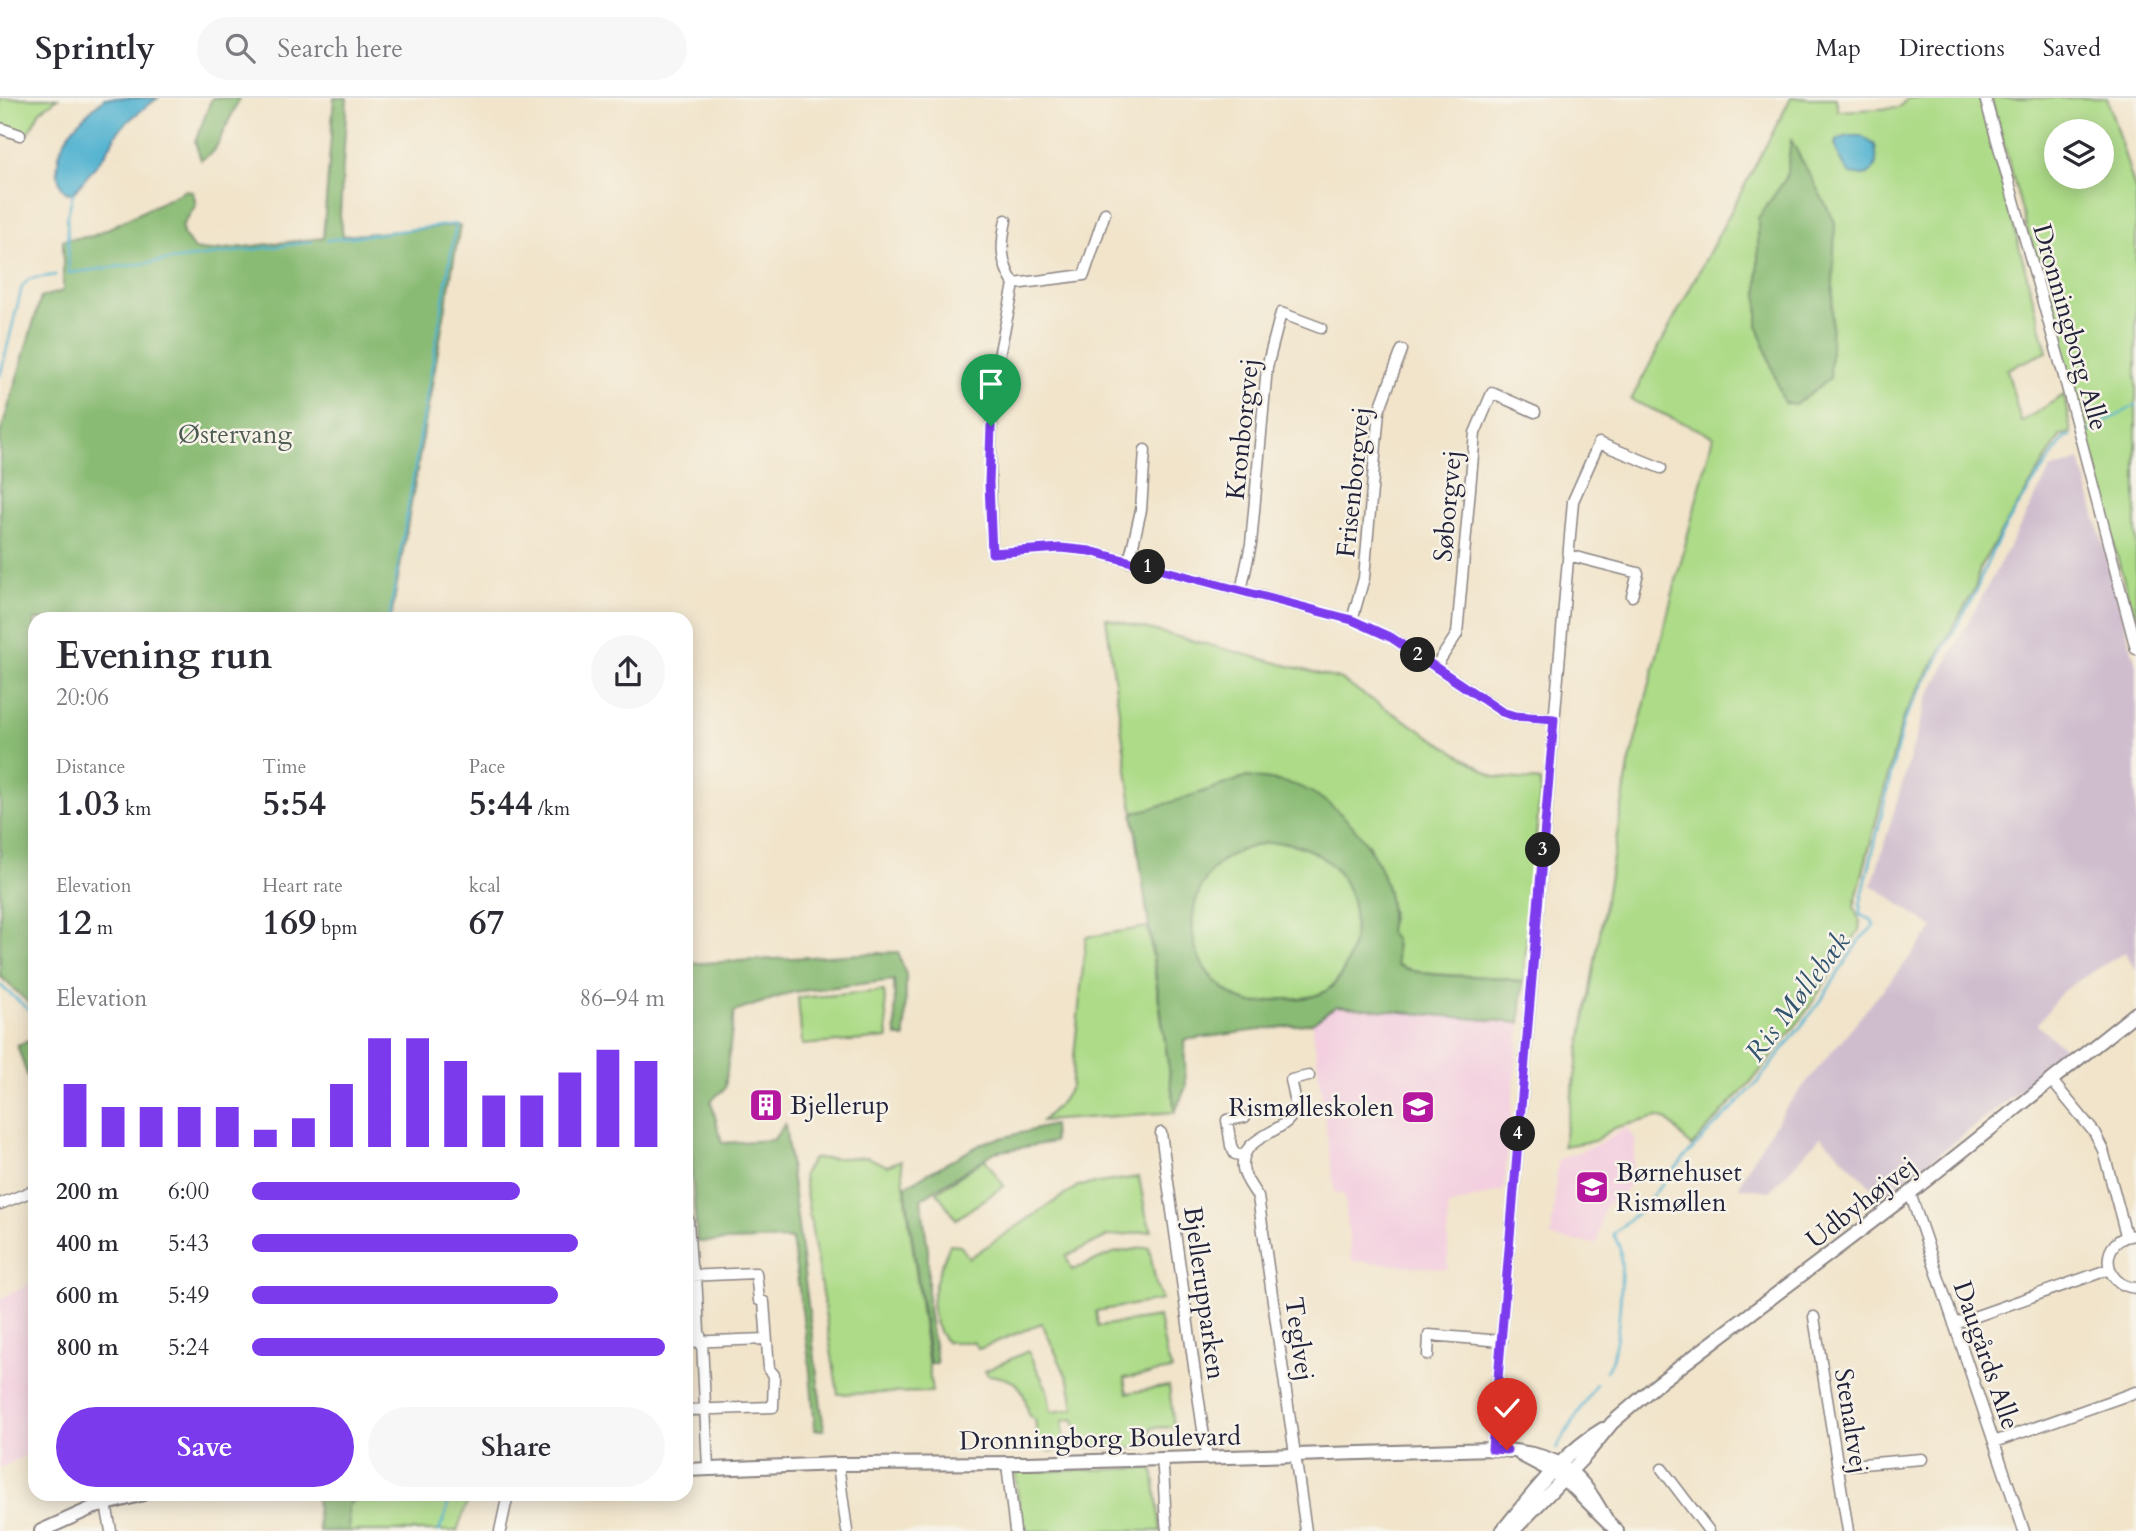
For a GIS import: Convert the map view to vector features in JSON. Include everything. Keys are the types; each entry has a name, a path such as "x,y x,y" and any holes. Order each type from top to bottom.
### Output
{"street":[{"name":"Dronningborg Alle","path":"1985,98 2067,387 2136,649"},
{"path":"0,128 20,135"},
{"path":"1014,284 1084,275 1105,213"},
{"path":"1006,220 1001,244 1007,272 1014,284 997,368 991,426 989,483 992,553 1061,548 1090,551 1352,620 1392,638 1502,712 1515,716 1554,719"},
{"name":"Kronborgvej","path":"1241,591 1251,544 1267,367 1281,313 1321,328"},
{"name":"Frisenborgvej","path":"1352,620 1364,578 1378,411 1402,350"},
{"name":"Søborgvej","path":"1436,666 1457,634 1475,433 1492,393 1535,412"},
{"path":"1492,1449 1573,501 1599,443 1661,468"},
{"path":"1129,562 1141,510 1145,450"},
{"path":"1568,555 1638,573 1632,596"},
{"name":"Udbyhøjvej","path":"1513,1531 1590,1437 1612,1423 1656,1385 1910,1193 2136,1013"},
{"path":"1244,1156 1251,1144 1290,1120 1296,1108 1292,1080 1309,1076"},
{"path":"2052,1081 2094,1132 2102,1150 2131,1235 2116,1240 2111,1247 2110,1269 2121,1285 2136,1288"},
{"name":"Teglvej","path":"1245,1117 1227,1120 1231,1146 1236,1154 1244,1156 1243,1168 1258,1198 1306,1531"},
{"name":"Bjellerupparken","path":"1161,1133 1207,1458"},
{"path":"0,1204 28,1193"},
{"name":"Daugårds Alle","path":"1910,1193 2024,1531"},
{"path":"1954,1324 2110,1269"},
{"path":"693,1276 756,1273 759,1300 764,1302 769,1369 774,1375 773,1407 693,1410"},
{"path":"693,1290 702,1342 708,1469"},
{"name":"Stenaltvej","path":"1814,1317 1848,1531"},
{"path":"1428,1355 1429,1335 1502,1341"},
{"path":"693,1342 766,1339"},
{"path":"1994,1442 2136,1392"},
{"name":"Dronningborg Boulevard","path":"693,1470 838,1464 1162,1460 1492,1449 1515,1451 1562,1471 1617,1531"},
{"path":"1838,1466 1922,1459"},
{"path":"1162,1460 1167,1531"},
{"path":"838,1464 847,1531"},
{"path":"1007,1464 1015,1531"},
{"path":"1662,1469 1709,1531"},
{"name":"Udbyhøjvej","path":"1502,1531 1562,1471"},
{"path":"41,1531 117,1501"},
{"path":"500,1531 506,1501"},
{"path":"106,1504 111,1531"}],"shaded area":[{"path":"2080,460 2136,665 2136,970 2125,952 2063,990 2037,1025 2069,1052 1883,1198 1821,1136 1770,1191 1739,1187 1750,1163 1787,1106 1934,928 1872,885 1928,697 2050,470"},
{"name":"Rismølleskolen","path":"1336,1006 1520,1023 1504,1190 1448,1206 1448,1269 1352,1261 1344,1194 1335,1194 1312,1023"},
{"name":"Børnehuset Rismøllen","path":"1626,1128 1636,1141 1630,1183 1622,1195 1604,1207 1597,1244 1551,1238 1558,1160 1594,1146"},
{"path":"28,1285 28,1454 0,1468 0,1299"}],"green space":[{"path":"0,98 58,98 40,111 28,134 0,125"},
{"path":"212,98 240,98 214,151 201,160 195,142"},
{"name":"Østervang","path":"334,98 347,98 340,215 343,236 460,225 392,612 28,612 28,1002 0,976 0,435 41,297 63,291 63,240 93,236 186,190 193,192 196,205 182,226 183,234 194,249 208,251 323,238"},
{"path":"1791,98 1836,98 1838,111 1898,108 1908,98 1980,98 2047,352 2007,369 2021,422 2064,395 2071,433 2061,435 1981,565 1975,588 1903,717 1854,907 1860,922 1859,930 1804,1015 1757,1075 1691,1147 1668,1120 1657,1117 1614,1128 1594,1141 1563,1146 1629,765 1713,436 1631,400"},
{"path":"1991,98 2107,98 2113,119 2044,119 2044,189 2114,189 2114,121 2136,192 2136,625"},
{"path":"1791,140 1835,222 1830,378 1795,405 1784,403 1758,327 1758,218 1786,178"},
{"path":"1106,618 1339,679 1495,777 1541,781 1523,983 1492,977 1428,973 1397,965 1395,941 1388,932 1392,913 1382,876 1368,844 1247,777 1133,813"},
{"path":"1247,777 1304,788 1328,803 1359,833 1381,870 1387,890 1389,932 1395,941 1397,965 1428,974 1492,977 1523,983 1520,1023 1336,1006 1312,1023 1184,1040 1186,1087 1175,1112 1133,813","holes":["1269,843 1292,844 1312,851 1328,862 1349,892 1355,929 1352,948 1335,984 1313,996 1253,1003 1232,995 1209,974 1194,943 1192,926 1199,892 1218,864 1240,850"]},
{"path":"1266,843 1292,844 1312,851 1328,862 1349,892 1354,909 1352,948 1335,984 1321,994 1262,1003 1245,1001 1232,995 1209,974 1194,943 1194,909 1207,877 1218,864 1234,853"},
{"path":"1148,927 1175,1112 1042,1121 1062,1101 1071,1087 1086,937"},
{"path":"898,952 906,975 905,1038 896,1036 894,980 793,992 734,1012 725,1088 711,1101 722,1143 773,1140 785,1124 824,1430 815,1430 809,1360 792,1239 697,1242 693,1190 693,964"},
{"path":"884,991 888,1038 802,1045 798,998"},
{"path":"28,1041 28,1077 17,1045"},
{"path":"1053,1125 1054,1142 995,1152 921,1199 928,1250 928,1310 937,1363 930,1364 905,1186 985,1142"},
{"path":"867,1157 887,1166 901,1160 932,1392 838,1394 803,1174 813,1159"},
{"path":"985,1159 1004,1186 956,1219 937,1192"},
{"path":"1139,1177 1152,1231 1106,1237 1066,1256 1072,1270 1113,1253 1149,1247 1162,1300 1096,1311 1098,1326 1159,1317 1172,1370 1124,1378 1127,1393 1169,1386 1174,1427 1151,1428 1151,1445 1081,1448 1074,1419 1062,1421 1066,1450 1049,1451 1039,1445 1035,1420 1029,1416 1025,1398 1018,1386 1007,1379 988,1375 985,1371 1028,1351 1047,1389 1051,1412 1074,1409 1070,1384 1042,1323 979,1349 973,1342 946,1342 938,1330 932,1305 936,1281 950,1244 960,1245 969,1258 1078,1186"},
{"path":"1153,1468 1161,1531 1022,1531 1015,1472"},
{"path":"316,1501 468,1501 457,1531 319,1531"},
{"path":"316,1501 352,1501 348,1506 349,1531 319,1531"}],"water":[{"path":"105,98 158,98 120,129 86,178 74,192 67,193 61,187 58,177 60,151 71,131"},
{"path":"1848,136 1861,136 1875,145 1876,160 1870,173 1850,174 1843,163 1835,143"}],"waterway":[{"path":"73,193 67,218 69,273 312,242"},
{"path":"327,240 456,224 390,612"},
{"path":"0,376 22,287 29,279 56,275"},
{"name":"Ris Møllebæk","path":"2085,433 2136,405"},
{"name":"Ris Møllebæk","path":"1606,1371 1615,1348 1621,1293 1620,1250 1613,1234 1639,1211 1686,1156 1756,1084 1820,1002 1860,939 1874,926 1872,920 1860,915 1860,905 1904,720 1977,590 2004,531 2065,437 2071,436"},
{"path":"0,985 28,1009"},
{"name":"Ris Møllebæk","path":"1556,1449 1596,1384"},
{"path":"439,1531 448,1501"}],"place":[{"name":"Bjellerup","path":"766,1105"},
{"name":"Rismølleskolen","path":"1418,1107"},
{"name":"Børnehuset Rismøllen","path":"1592,1187"}],"route":[{"path":"991,426 989,483 992,553 1061,548 1090,551 1352,620 1392,638 1502,712 1515,716 1554,719 1492,1449 1507,1450"}]}
